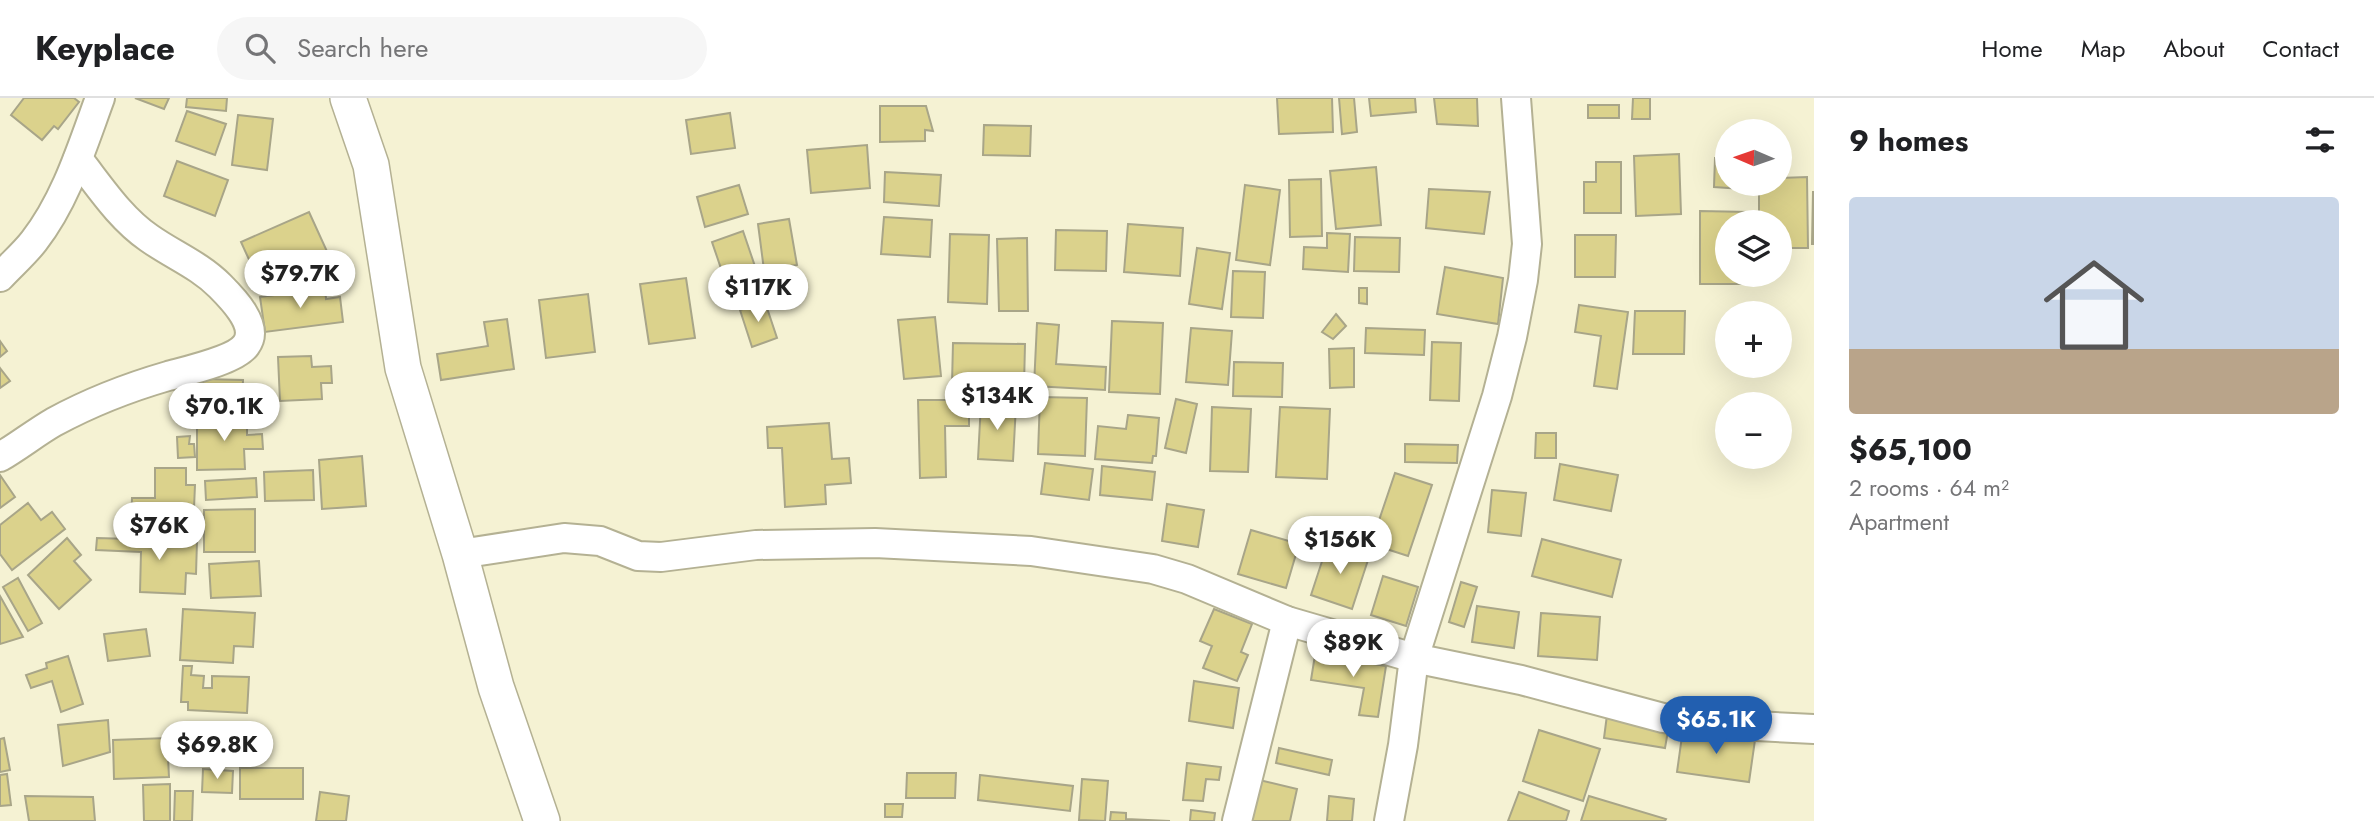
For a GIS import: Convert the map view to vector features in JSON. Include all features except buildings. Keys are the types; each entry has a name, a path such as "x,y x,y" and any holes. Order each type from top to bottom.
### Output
{"street":[{"path":"0,277 33,242 53,214 78,159 100,98"},
{"path":"348,98 371,165 403,368 460,554 496,687 542,821"},
{"path":"1389,821 1403,745 1414,658 1497,396 1512,337 1527,244 1517,98"},
{"path":"0,457 54,422 104,400 152,381 235,355 246,345 249,336 249,327 242,313 219,285 203,270 151,240 130,223 78,159"},
{"path":"460,554 564,538 600,541 638,556 661,557 756,545 875,543 1031,551 1153,569 1187,579 1287,621 1414,658 1521,680 1663,719 1814,729"},
{"path":"1237,821 1287,621"}]}
